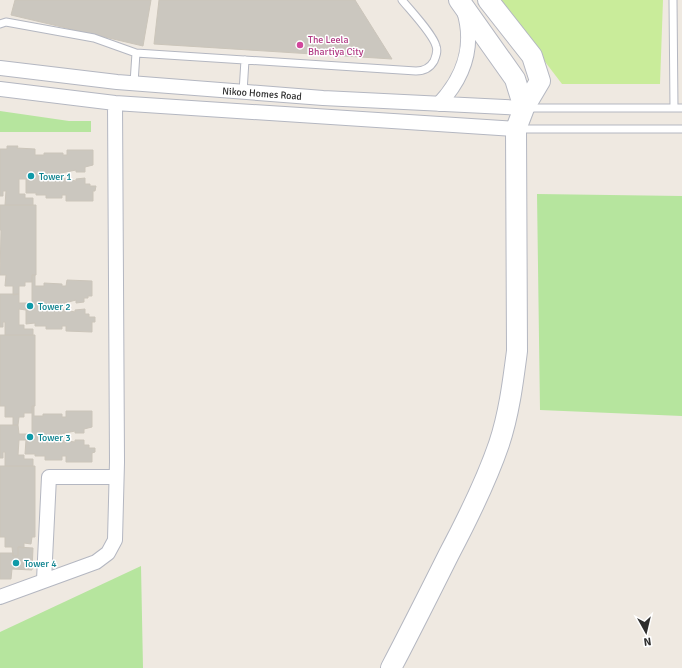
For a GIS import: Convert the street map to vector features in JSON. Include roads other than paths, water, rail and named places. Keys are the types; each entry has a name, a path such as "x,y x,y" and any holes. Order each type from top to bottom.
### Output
{"street":[{"path":"391,668 475,504 488,474 507,412 517,351 516,129 524,108 540,81 532,56 488,0"},
{"path":"461,2 515,79 524,108"},
{"path":"439,104 450,93 458,80 464,67 467,54 468,29 461,2"},
{"name":"Nikoo Homes Road","path":"0,68 134,83 243,92 323,98 524,108"},
{"name":"Nikoo Homes Road","path":"0,89 115,103 516,129"},
{"path":"223,110 226,90"},
{"path":"0,597 96,562 108,553 115,540 115,103"},
{"path":"44,580 48,477 116,477"}],"lane":[{"path":"0,24 6,22 94,38 136,53 422,71 432,64 435,58 437,46 431,36 402,0"},
{"path":"524,108 678,108 673,0"},
{"path":"134,83 136,53"},
{"path":"243,92 245,60"},
{"path":"516,129 682,129"}],"place":[{"name":"The Leela Bhartiya City","path":"300,45"},
{"name":"Tower 1","path":"31,176"},
{"name":"Tower 2","path":"30,306"},
{"name":"Tower 3","path":"30,437"},
{"name":"Tower 4","path":"16,563"}]}
